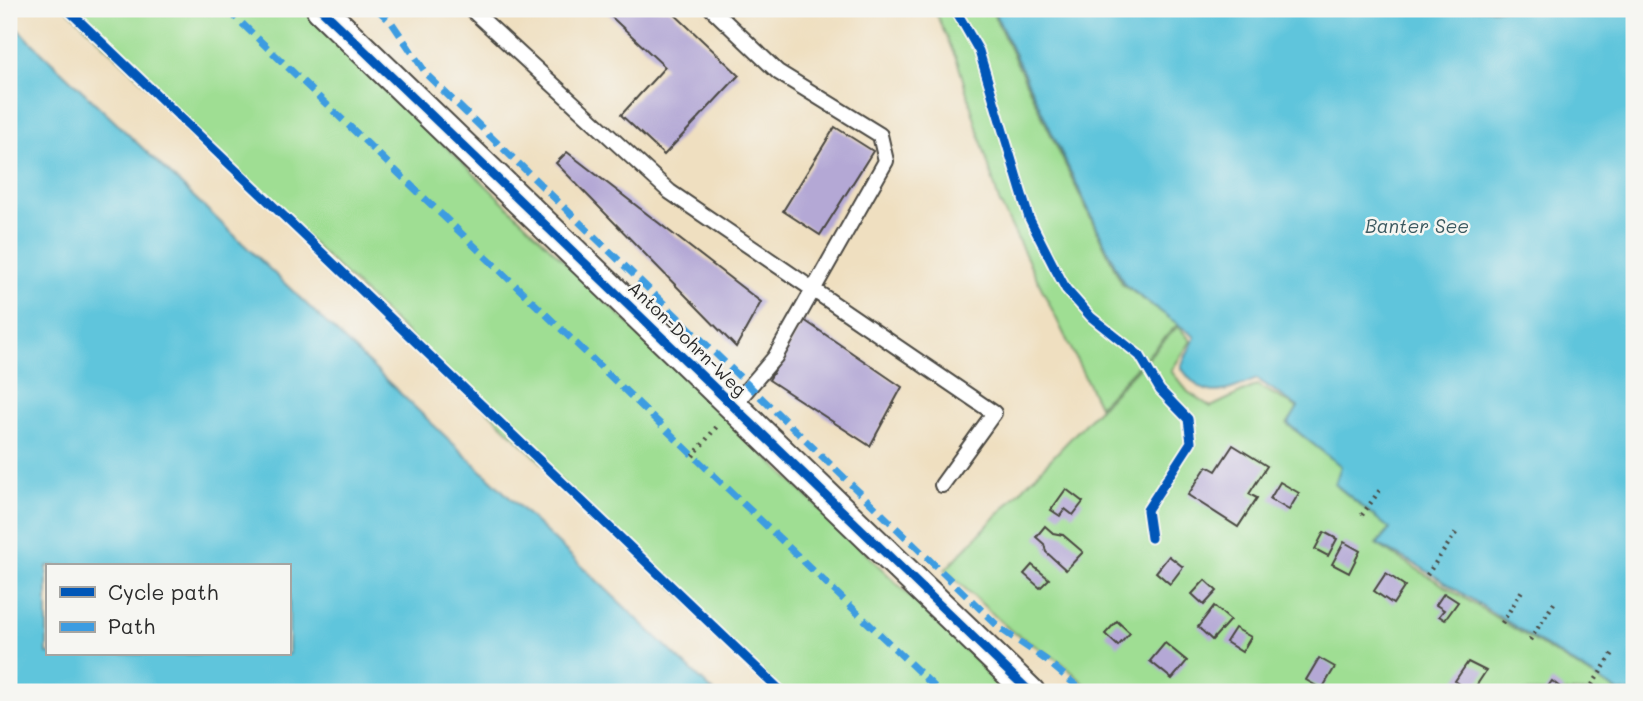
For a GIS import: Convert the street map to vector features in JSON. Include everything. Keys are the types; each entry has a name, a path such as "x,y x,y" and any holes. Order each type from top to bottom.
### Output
{"street":[{"name":"Anton-Dohrn-Weg","path":"321,9 1030,692"}],"lane":[{"path":"471,9 670,192 812,292 994,413 942,485"},
{"path":"712,9 778,72 880,135 886,161 775,357 734,405"}],"path":[{"path":"693,456 734,405"},
{"path":"1362,515 1382,486"},
{"path":"1427,575 1456,533"},
{"path":"1502,623 1523,589"},
{"path":"1530,640 1556,600"},
{"path":"1592,685 1613,653"}],"green space":[{"path":"67,9 304,9 1009,692 782,692"},
{"path":"934,9 991,9 1122,284 1178,324 1099,406 999,201 958,63"},
{"path":"1178,326 1191,341 1171,371 1188,392 1211,407 1257,385 1298,408 1287,424 1341,466 1335,485 1390,529 1376,544 1618,692 1093,692 1061,662 1010,630 945,570"}],"water":[{"name":"Banter See","path":"993,9 1634,9 1634,692 1619,692 1417,565 1377,544 1390,529 1335,484 1341,466 1288,424 1298,407 1257,379 1215,392 1198,386 1189,378 1181,367 1195,337 1124,284"},
{"path":"9,21 714,692 9,692"}],"building":[{"path":"603,9 669,9 739,75 664,155 621,115 665,67"},
{"path":"835,127 873,151 820,235 783,211"},
{"path":"567,152 761,302 736,347 556,163"},
{"path":"804,320 902,387 870,446 769,380"},
{"path":"1233,445 1267,466 1249,494 1257,498 1238,527 1188,495 1207,466 1216,471"},
{"path":"1280,482 1299,493 1289,510 1270,499"},
{"path":"1066,489 1083,502 1073,515 1065,509 1060,516 1051,510"},
{"path":"1045,526 1053,533 1063,535 1083,552 1066,570 1046,552 1044,544 1036,537"},
{"path":"1324,532 1337,539 1328,556 1315,549"},
{"path":"1344,542 1360,551 1349,573 1332,564"},
{"path":"1169,556 1183,567 1170,584 1156,572"},
{"path":"1032,565 1049,579 1040,588 1024,574"},
{"path":"1386,573 1405,586 1393,604 1374,591"},
{"path":"1205,580 1217,591 1204,605 1192,594"},
{"path":"1444,593 1458,602 1445,620 1439,616 1444,610 1436,605"},
{"path":"1214,606 1230,620 1212,640 1198,627"},
{"path":"1117,621 1130,633 1118,646 1105,634"},
{"path":"1235,628 1251,637 1242,652 1226,642"},
{"path":"1165,643 1187,661 1172,679 1150,661"},
{"path":"1319,658 1335,667 1322,689 1306,680"},
{"path":"1468,662 1486,671 1472,692 1455,681"},
{"path":"1552,681 1564,690 1544,692"}],"marked path":[{"path":"227,9 940,692"},
{"path":"377,9 392,23 428,76 1001,629 1046,660 1084,692"}],"cycle path":[{"path":"67,9 782,692"},
{"path":"321,9 1030,692"},
{"path":"955,9 979,51 1029,218 1066,289 1091,317 1140,356 1160,390 1188,419 1191,442 1147,510 1151,538"}]}
